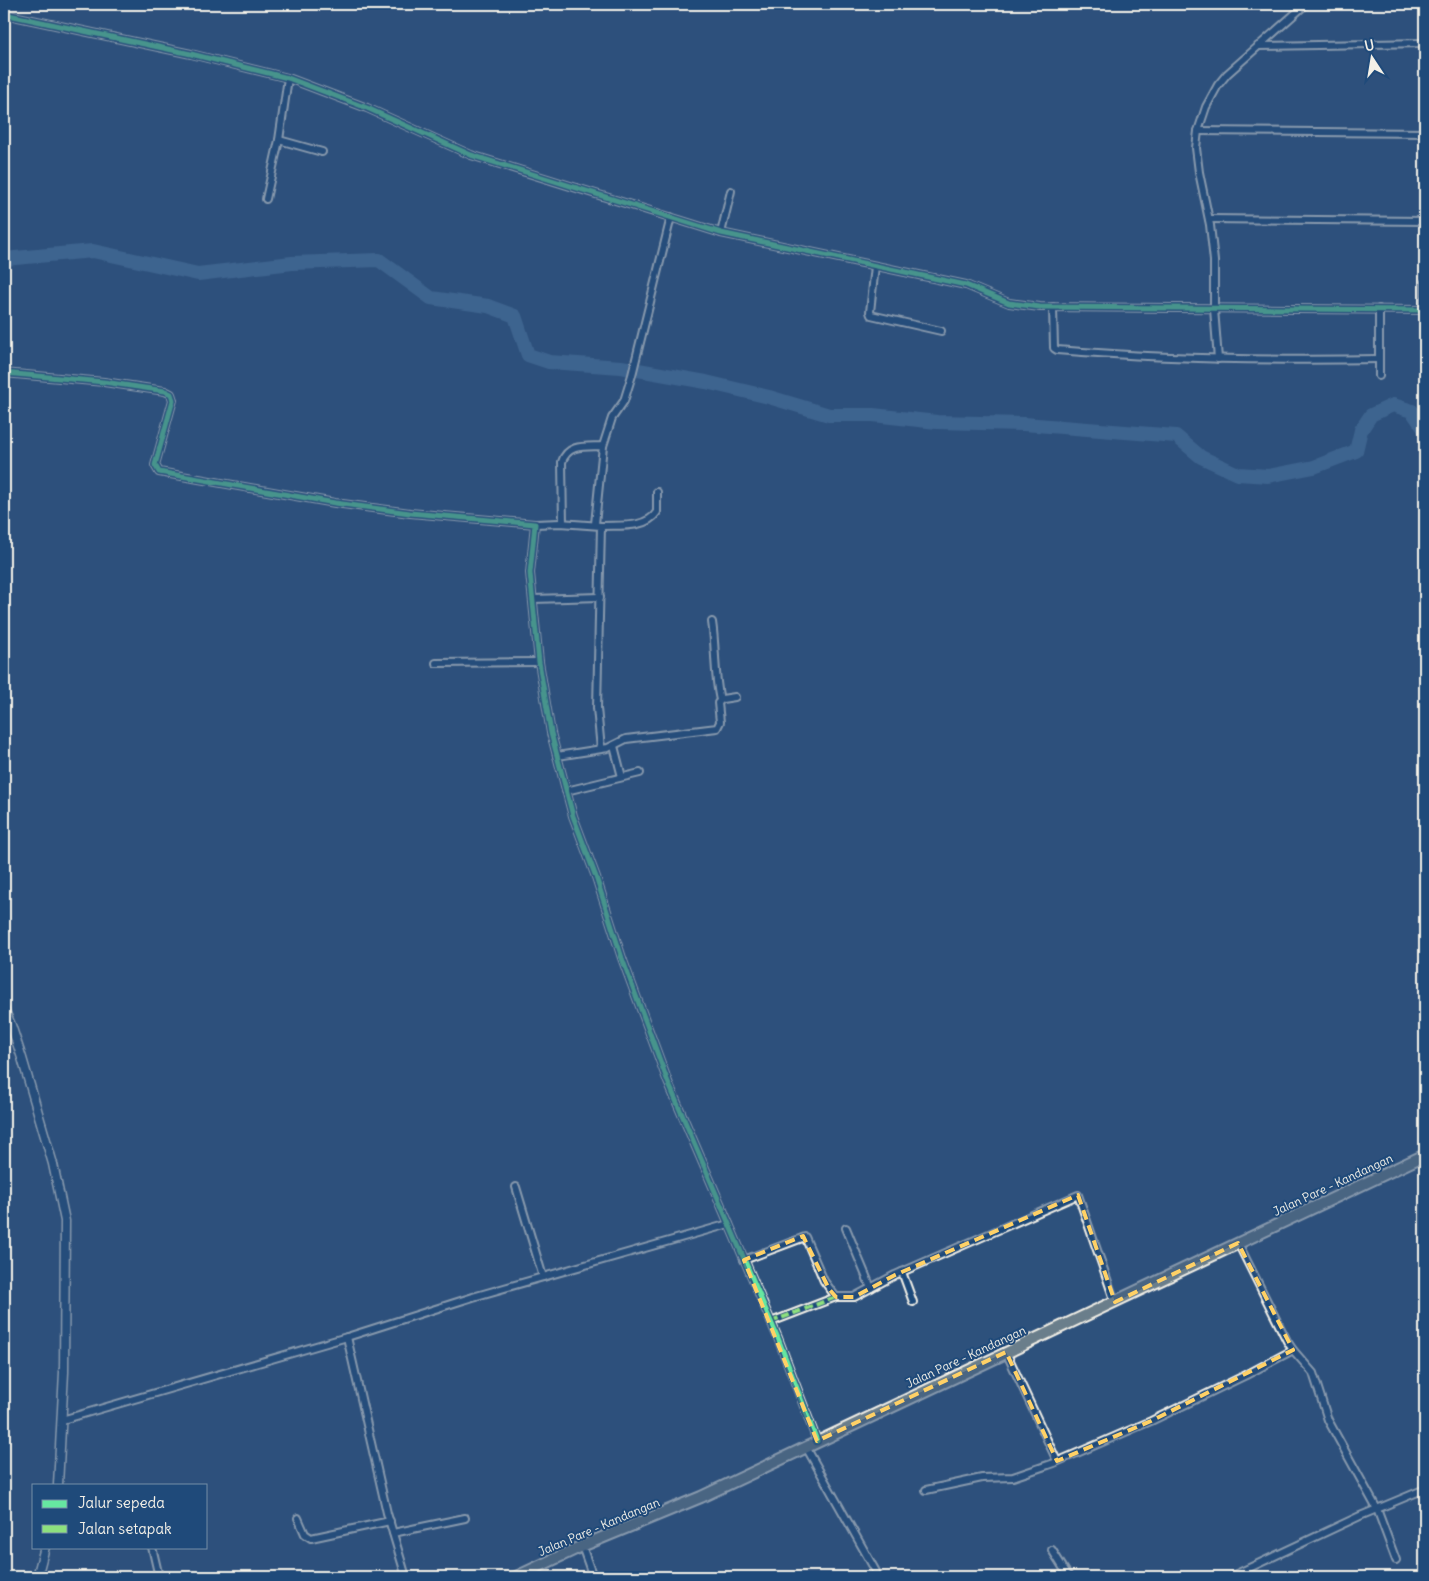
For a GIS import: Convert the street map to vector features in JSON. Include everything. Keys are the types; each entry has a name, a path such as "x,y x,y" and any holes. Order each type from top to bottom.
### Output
{"main road":[{"name":"Jalan Pare - Kandangan","path":"516,1577 582,1546 701,1497 1425,1155"}],"street":[{"path":"1218,359 1214,309 1214,261 1209,220 1197,161 1198,131 1206,107 1218,84 1271,33 1306,4"},
{"path":"4,14 193,55 288,78 366,108 471,155 721,233 966,285 1015,304 1053,307 1425,310 1425,282"},
{"path":"1258,46 1425,43"},
{"path":"266,199 279,140 288,78"},
{"path":"1198,131 1425,133"},
{"path":"279,140 322,152"},
{"path":"721,233 730,191"},
{"path":"601,749 597,708 600,597 598,525 603,446 612,418 624,401 632,375 671,217"},
{"path":"1209,220 1425,221"},
{"path":"875,266 871,315 941,332"},
{"path":"1053,307 1054,348 1056,350 1134,357 1379,359"},
{"path":"1379,309 1379,376"},
{"path":"4,373 104,382 160,390 171,394 173,400 155,464 159,472 344,504 410,513 534,524 636,525 648,522 657,512 657,492"},
{"path":"563,523 562,462 564,456 575,447 603,446"},
{"path":"534,524 530,573 539,662 546,708 573,816 596,877 622,958 668,1082 771,1322 817,1441"},
{"path":"533,599 600,597"},
{"path":"557,756 614,746 626,740 717,728 720,724 718,705 720,700 712,622"},
{"path":"436,663 539,662"},
{"path":"720,700 735,697"},
{"path":"614,746 622,777"},
{"path":"566,790 640,773"},
{"path":"4,1009 16,1041 46,1140 65,1221 66,1322 58,1484"},
{"path":"516,1187 543,1277"},
{"path":"771,1322 836,1297 854,1297 902,1272 1078,1195 1115,1302"},
{"path":"62,1420 347,1337 473,1297 729,1224"},
{"path":"846,1228 871,1288"},
{"path":"744,1260 805,1236 824,1281 836,1297"},
{"path":"1238,1243 1287,1340 1312,1373 1328,1420 1377,1510 1396,1560"},
{"path":"902,1272 913,1302"},
{"path":"347,1337 390,1521 406,1577"},
{"path":"926,1490 982,1478 1013,1477 1058,1461 1159,1417 1246,1376 1293,1350"},
{"path":"1006,1352 1058,1461"},
{"path":"806,1447 879,1577"},
{"path":"1230,1577 1425,1489"},
{"path":"298,1518 305,1534 311,1538 390,1521"},
{"path":"393,1533 465,1518"},
{"path":"582,1546 593,1577"},
{"path":"37,1577 45,1548"},
{"path":"152,1548 158,1577"},
{"path":"1052,1550 1069,1577"}],"highlighted area":[{"path":"1078,1195 1115,1302 1238,1243 1293,1350 1151,1421 1057,1461 1006,1352 817,1441 744,1260 803,1236 829,1289 836,1297 854,1297 895,1275"}],"waterway":[{"path":"4,259 93,251 198,274 292,263 379,260 431,298 488,306 515,316 528,355 549,362 621,367 706,382 769,397 829,415 873,415 937,422 1024,424 1176,436 1201,457 1238,474 1268,476 1314,467 1356,451 1361,430 1371,415 1393,405 1412,411 1425,430"}],"marked path":[{"path":"771,1322 836,1297"}],"cycle path":[{"path":"4,14 191,54 288,78 367,108 471,155 721,233 966,285 1009,303 1040,307 1425,310"},
{"path":"4,373 104,382 165,391 171,394 173,400 155,465 159,472 335,503 410,513 535,524 530,573 539,662 551,733 573,816 596,877 622,958 668,1082 778,1338 817,1441"}]}
